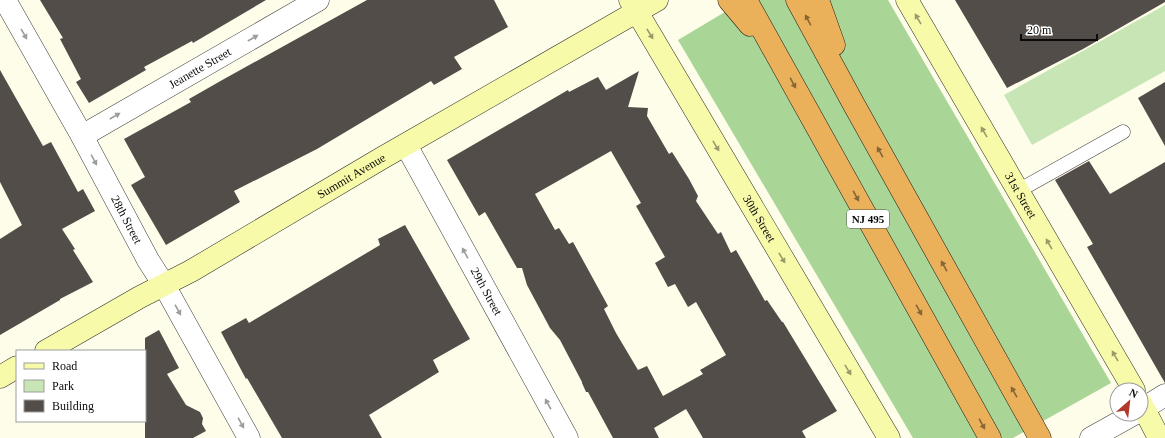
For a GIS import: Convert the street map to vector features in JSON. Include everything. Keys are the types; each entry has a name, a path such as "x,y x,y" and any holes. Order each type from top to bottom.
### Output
{"highway":[{"path":"728,0 779,58"},
{"name":"NJ 495","path":"746,0 990,438"},
{"path":"798,0 853,103 1040,438"},
{"path":"818,0 853,103"}],"main road":[{"name":"Summit Avenue","path":"48,350 140,297 191,271 406,145 633,6 657,0"},
{"name":"31st Street","path":"907,0 1018,191 1126,382"},
{"name":"30th Street","path":"633,6 889,438"},
{"path":"0,377 16,368"},
{"name":"31st Street","path":"1149,422 1158,438"}],"street":[{"name":"28th Street","path":"5,0 82,136 148,260 164,285 250,438"},
{"name":"Jeanette Street","path":"82,136 318,0"},
{"name":"29th Street","path":"406,145 567,438"},
{"path":"1149,401 1165,395"},
{"path":"1091,438 1114,422"}],"lane":[{"path":"1018,191 1123,132"}],"green space":[{"path":"745,0 888,0 1110,382 1109,384 1013,438 913,438 678,40"},
{"path":"1165,5 1165,71 1032,145 1004,95"}],"building":[{"path":"40,0 266,0 193,43 192,41 144,67 146,70 89,103 76,82 81,79 60,39 63,38"},
{"path":"367,0 494,0 508,27 454,57 462,69 434,85 431,81 317,149 234,191 240,202 166,245 131,185 145,177 124,139 191,102 189,99"},
{"path":"955,0 1165,0 1165,2 1083,49 1007,88"},
{"path":"0,70 43,146 51,142 78,192 83,189 95,211 62,229 93,282 60,299 0,335 0,239 22,225 0,182"},
{"path":"639,71 628,107 648,108 647,116 669,154 672,152 689,179 698,196 696,201 718,234 721,232 731,253 736,250 765,301 767,300 783,322 837,411 802,431 806,438 703,438 686,409 654,428 659,438 613,438 588,392 586,392 560,340 550,328 527,285 522,268 517,268 485,212 479,216 447,160 568,90 569,92 598,77 606,90","holes":["611,151 641,203 636,206 665,257 655,263 668,287 675,284 688,307 696,302 726,355 700,370 703,374 663,396 647,366 638,370 616,333 604,309 608,306 573,242 569,244 559,228 555,230 535,194"]},
{"path":"1165,82 1165,146 1138,98"},
{"path":"1089,161 1110,194 1165,162 1165,383 1087,247 1093,244 1055,180"},
{"path":"405,225 470,339 433,360 439,372 369,415 382,438 282,438 247,378 246,379 221,332 246,318 249,323 380,245 378,239"},
{"path":"159,330 179,368 167,374 186,405 200,412 203,418 202,424 206,431 193,438 145,438 145,338"}]}
